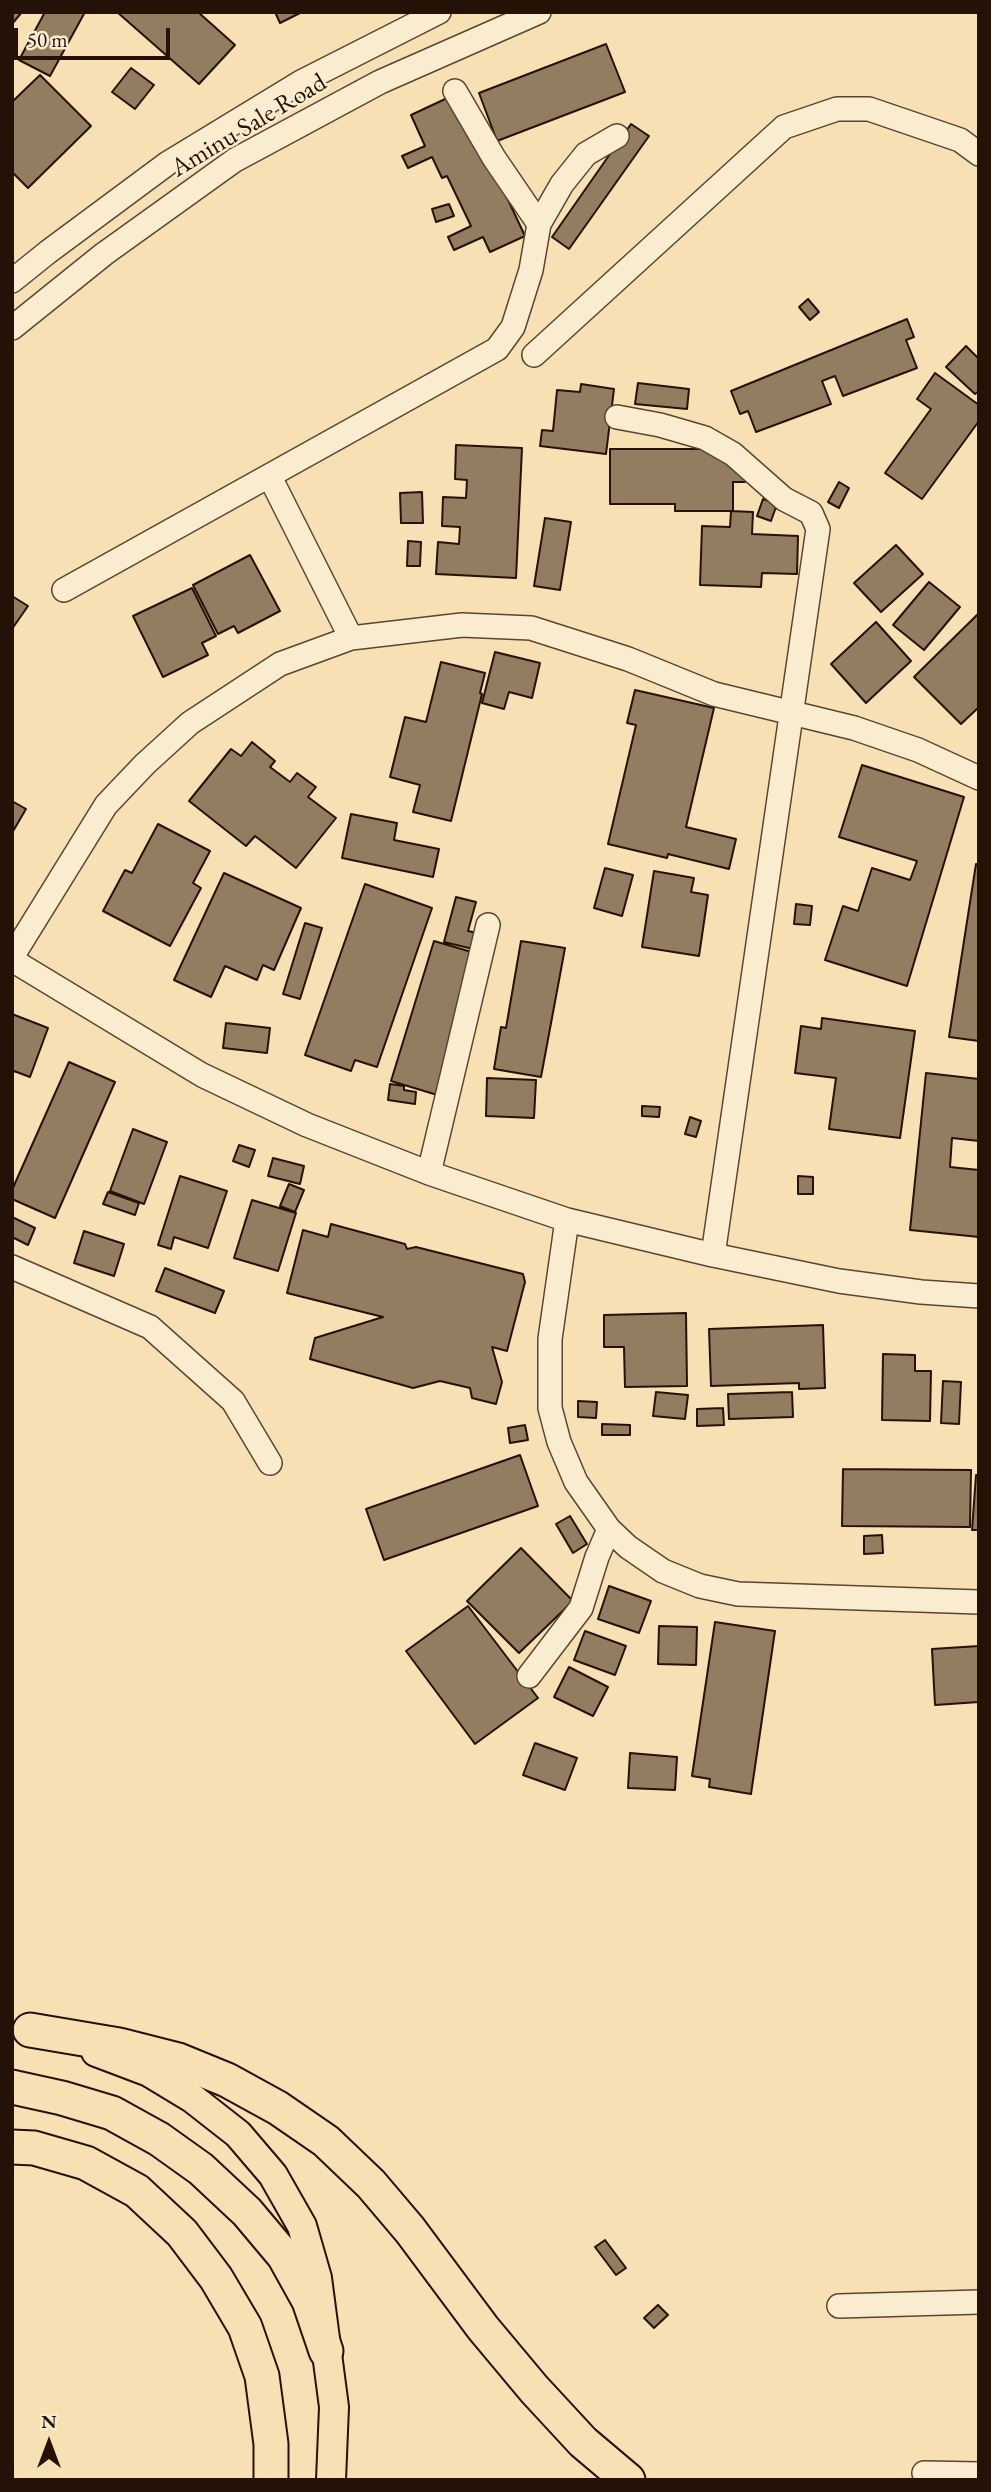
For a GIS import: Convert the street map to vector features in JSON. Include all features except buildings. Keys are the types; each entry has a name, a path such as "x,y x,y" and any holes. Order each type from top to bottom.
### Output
{"highway":[{"path":"21,2029 119,2045 177,2060 227,2080 278,2108 326,2140 371,2184 402,2221 483,2328 534,2389 583,2442 628,2480"},
{"path":"12,2087 112,2113 159,2140 201,2169 247,2212 284,2256 309,2301 326,2351"},
{"path":"12,2147 34,2148 86,2164 137,2190 182,2233 216,2278 245,2327 262,2376 271,2444 271,2480"}],"main road":[{"path":"21,2029 97,2052 149,2072 192,2098 238,2134 273,2175 302,2226 317,2278 334,2407 331,2480"}],"street":[{"name":"Aminu Sale Road","path":"12,281 168,163 300,82 439,12"},
{"name":"Aminu Sale Road","path":"12,328 104,254 235,160 380,82 539,12"},
{"path":"455,91 494,158 539,224"},
{"path":"534,355 784,127 836,109 869,109 960,140 979,154"},
{"path":"64,590 498,349 513,327 531,270 539,224 562,184 586,154 617,135"},
{"path":"617,417 660,425 705,438 733,454 784,499 811,513 818,529 713,1255"},
{"path":"270,477 351,638"},
{"path":"979,778 918,750 854,728 713,694 628,659 531,628 462,625 351,638 280,663 190,723 145,764 106,806 12,959 202,1075 307,1125 429,1173 567,1220 713,1255 839,1281 921,1292 979,1296"},
{"path":"429,1173 488,925"},
{"path":"567,1220 550,1339 550,1408 559,1443 576,1482 609,1529 628,1547 663,1571 700,1586 738,1594 979,1602"},
{"path":"12,1267 150,1327 233,1401 270,1463"},
{"path":"529,1676 581,1608 609,1529"},
{"path":"839,2306 979,2302"},
{"path":"924,2473 979,2474"}]}
